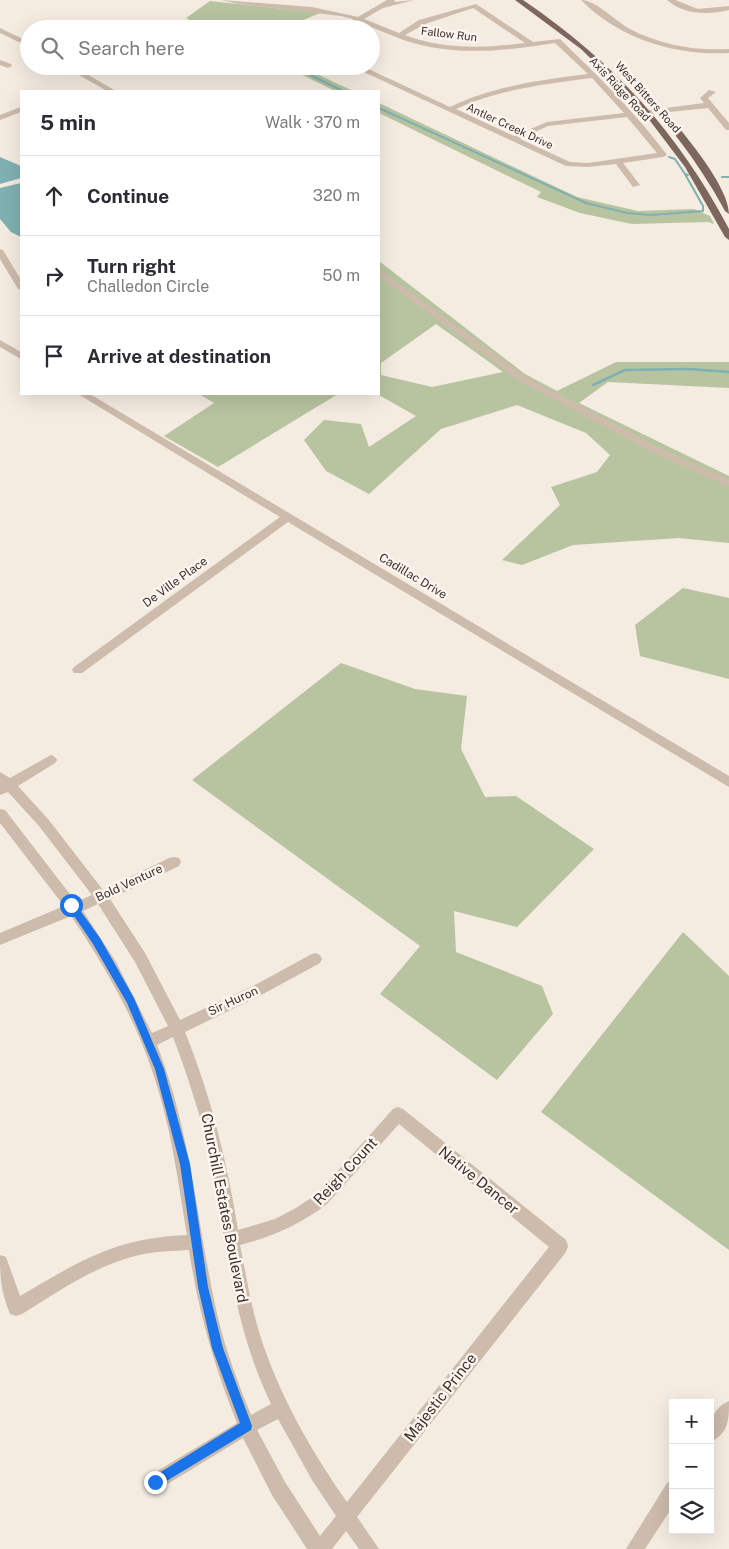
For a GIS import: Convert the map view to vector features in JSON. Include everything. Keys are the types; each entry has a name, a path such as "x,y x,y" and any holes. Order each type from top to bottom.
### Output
{"main road":[{"name":"West Bitters Road","path":"518,0 587,50 647,109 680,152 710,198 729,237"},
{"path":"532,0 567,24"},
{"name":"West Bitters Road","path":"615,64 662,111 691,148 729,211"},
{"path":"710,198 722,198"}],"street":[{"name":"Fallow Run","path":"224,0 326,11 361,19"},
{"path":"361,19 375,8 392,0"},
{"path":"375,8 411,0"},
{"path":"584,0 624,28 639,36 693,50 729,51"},
{"path":"670,0 693,11 710,12 729,8"},
{"path":"400,35 422,22 474,5 531,44"},
{"name":"Fallow Run","path":"380,27 423,43 471,49 557,42"},
{"path":"0,30 20,40"},
{"name":"Axis Ridge Road","path":"557,42 594,76 630,114 663,155"},
{"path":"0,62 4,68"},
{"path":"83,75 110,90"},
{"name":"Antler Creek Drive","path":"374,75 569,164 588,165 663,155"},
{"path":"449,110 478,95 498,89 594,76"},
{"path":"647,109 662,111 704,98 712,92"},
{"path":"704,98 729,128"},
{"path":"647,109 655,104 710,105"},
{"path":"0,118 20,109"},
{"path":"512,139 547,124 630,114"},
{"path":"720,117 729,117"},
{"path":"618,161 636,185"},
{"path":"0,252 20,286"},
{"path":"380,273 523,379 658,451 729,484"},
{"path":"0,343 20,355"},
{"name":"Cadillac Drive","path":"85,395 729,782"},
{"name":"De Ville Place","path":"78,670 288,517"},
{"path":"3,783 50,760"},
{"name":"Churchill Estates Boulevard","path":"3,783 24,800 102,897 123,927 159,988 190,1058 211,1126 231,1239 252,1335 281,1408 314,1468 370,1549"},
{"path":"0,814 73,908 96,941 126,993 149,1042 160,1069 178,1135 203,1287 218,1348 247,1426 281,1492 320,1549"},
{"name":"Bold Venture","path":"0,939 102,897 174,862"},
{"name":"Sir Huron","path":"149,1042 315,959"},
{"name":"Reigh Count","path":"231,1239 269,1230 310,1208 322,1199 398,1114"},
{"name":"Native Dancer","path":"398,1114 560,1246"},
{"path":"0,1263 16,1308 86,1267 112,1256 139,1247 196,1242"},
{"name":"Majestic Prince","path":"320,1549 560,1246"},
{"path":"155,1482 247,1426 281,1408"},
{"path":"714,1428 729,1410"},
{"path":"635,1549 669,1495"}],"green space":[{"path":"210,1 320,13 303,20 190,20 186,18"},
{"path":"302,75 319,75 351,90 333,90"},
{"path":"380,103 577,197 638,211 694,209 710,216 714,224 708,222 632,224 580,213 537,197 541,192 380,113"},
{"path":"380,262 525,374 557,391 616,362 729,362 729,388 608,382 579,403 729,476 729,543 679,538 573,545 522,565 502,560 560,505 551,487 597,472 610,455 586,433 517,405 441,429 369,494 326,471 304,440 324,420 361,424 369,447 416,416 379,395","holes":["436,324 503,372 432,387 381,375 381,363"]},
{"path":"201,395 336,395 218,467 164,436 214,403"},
{"path":"683,588 729,598 729,679 640,656 635,625"},
{"path":"341,663 415,689 467,696 461,749 485,797 516,796 594,849 517,927 454,911 456,952 542,986 553,1014 497,1080 380,994 420,946 192,780"},
{"path":"683,932 729,976 729,1250 541,1112"}],"water":[{"path":"0,157 20,166 20,178 0,184"},
{"path":"20,183 20,236 11,232 0,219 0,188"}],"waterway":[{"path":"310,75 341,90"},
{"path":"380,108 586,203 627,213 651,215 703,211 703,206 685,174"},
{"path":"669,157 675,159 685,174"},
{"path":"722,177 729,177"},
{"path":"593,385 625,370 689,369 729,372"}],"route":[{"path":"71,905 96,941 131,1001 160,1069 185,1164 203,1287 218,1348 247,1426 155,1482"}]}
